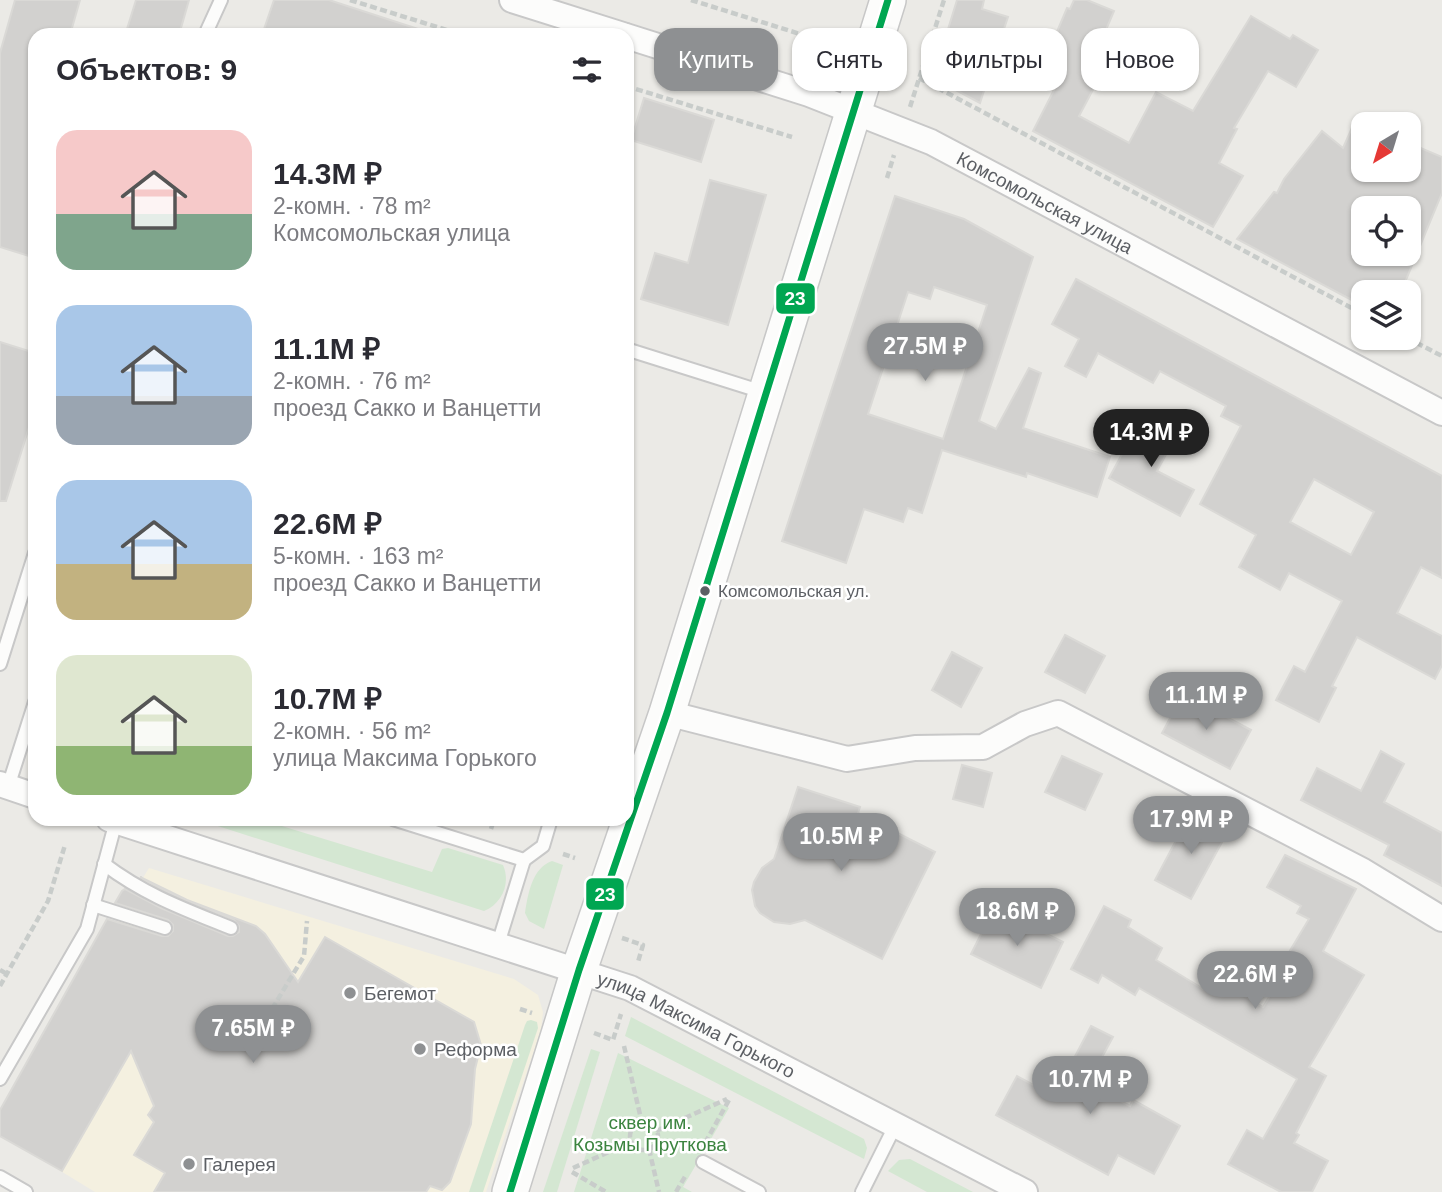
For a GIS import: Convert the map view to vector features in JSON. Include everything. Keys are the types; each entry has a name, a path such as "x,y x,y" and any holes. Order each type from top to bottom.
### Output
{"main road":[{"path":"634,809 667,713 888,0"},
{"path":"510,1192 579,970 628,826"}],"street":[{"name":"Комсомольская улица","path":"512,0 600,28"},
{"name":"Комсомольская улица","path":"634,39 809,94 931,142 1442,413"},
{"path":"667,713 847,758 915,748 983,747 1024,724 1058,713 1363,871 1442,919"},
{"path":"4,786 28,794"},
{"name":"улица Максима Горького","path":"132,826 629,988 1025,1192"}],"lane":[{"path":"208,28 221,0"},
{"path":"634,352 766,393"},
{"path":"0,664 28,575"},
{"path":"4,786 28,722"},
{"path":"0,1079 87,929 112,826"},
{"path":"415,826 524,860"},
{"path":"498,944 524,860 543,846 549,826"},
{"path":"104,864 131,884 157,898 231,928"},
{"path":"93,905 165,929"},
{"path":"862,1192 896,1124"},
{"path":"703,1162 759,1192"},
{"path":"0,1177 26,1192"}],"path":[{"path":"350,0 440,28"},
{"path":"691,0 792,31"},
{"path":"887,178 944,0"},
{"path":"919,78 1351,308"},
{"path":"634,88 792,137"},
{"path":"1421,345 1442,356"},
{"path":"0,986 48,901 65,845"},
{"path":"257,1017 266,1019 304,956 307,921"},
{"path":"0,970 7,974"},
{"path":"287,985 294,989"},
{"path":"613,1040 625,1002"},
{"path":"624,1046 642,1123"},
{"path":"656,1131 727,1099"},
{"path":"642,1123 652,1125 656,1131 657,1141 649,1149 638,1149 631,1142 631,1130 642,1123"},
{"path":"606,1192 572,1170 631,1142"},
{"path":"649,1149 659,1192"}],"shaded area":[{"path":"149,868 514,979 538,995 543,1012 541,1030 486,1192 95,1192 0,1134 0,1110"}],"green space":[{"path":"218,826 282,826 432,872 442,849 448,848 503,865 506,879 503,892 496,903 484,911"},
{"path":"552,861 563,865 544,929 529,921 525,913 535,876 545,864"},
{"path":"631,1017 864,1139 867,1148 864,1159 625,1036"},
{"path":"531,1020 537,1022 538,1028 483,1192 469,1192 525,1025"},
{"path":"591,1049 600,1052 557,1192 543,1192"},
{"name":"сквер им. Козьмы Пруткова","path":"618,1053 729,1108 683,1187 692,1192 574,1192"},
{"path":"910,1159 973,1192 927,1192 888,1171 899,1160"}],"building":[{"path":"15,0 80,0 72,28 28,28 28,256 0,247 0,53"},
{"path":"136,0 189,0 181,28 127,28"},
{"path":"274,0 329,0 415,28 264,28"},
{"path":"957,0 984,0 982,9 1008,17 1004,28 948,28"},
{"path":"1074,0 1087,0 1114,11 1107,28 1081,28 1081,91 1092,91 1079,116 1129,143 1156,92 1193,111 1251,16 1290,39 1293,35 1318,50 1296,87 1268,71 1234,128 1237,129 1219,163 1243,176 1213,227 1033,131 1053,91 1067,91 1067,28 1059,28 1067,8 1070,9"},
{"path":"957,91 984,91 980,103"},
{"path":"644,98 714,120 701,162 634,141 634,130"},
{"path":"1351,130 1351,182 1421,182 1421,148 1442,157 1442,193 1421,244 1421,196 1351,196 1351,266 1412,266 1406,280 1351,280 1351,300 1237,239 1274,192 1277,193 1284,179 1322,131 1343,148"},
{"path":"710,180 766,195 728,325 641,299 655,253 688,263"},
{"path":"895,196 964,219 1033,257 979,421 996,429 1029,368 1041,373 1023,428 1110,457 1097,497 1027,473 1026,477 942,450 922,513 908,508 903,522 864,509 846,563 782,541","holes":["934,287 987,305 943,439 868,414 908,292 930,299"]},
{"path":"1076,279 1442,476 1442,578 1421,567 1397,613 1442,636 1442,665 1435,679 1357,637 1332,686 1336,688 1319,722 1276,700 1294,666 1305,672 1342,601 1289,573 1280,590 1239,567 1256,535 1200,504 1241,426 1221,416 1226,406 1160,371 1153,383 1098,353 1086,377 1065,366 1079,339 1052,324","holes":["1314,479 1374,512 1351,555 1290,522"]},
{"path":"0,342 28,351 28,431 6,501 0,501"},
{"path":"1141,419 1175,438 1157,471 1194,490 1180,516 1109,478"},
{"path":"1065,635 1105,656 1085,693 1045,672"},
{"path":"952,652 982,668 961,707 932,690"},
{"path":"1183,694 1251,730 1230,769 1162,733"},
{"path":"1381,751 1404,764 1384,802 1442,833 1442,886 1384,855 1389,845 1301,800 1317,768 1361,791"},
{"path":"1062,756 1102,774 1085,810 1045,792"},
{"path":"962,765 992,773 983,807 953,799"},
{"path":"798,787 860,807 858,813 935,852 882,959 805,920 790,924 774,922 760,913 755,906 752,890 754,882 762,868 774,859"},
{"path":"1190,814 1227,833 1191,899 1155,880"},
{"path":"1285,855 1356,889 1323,951 1364,975 1309,1067 1326,1076 1296,1133 1299,1135 1294,1143 1328,1161 1312,1192 1281,1192 1228,1164 1247,1130 1263,1139 1297,1079 1139,988 1135,995 1102,975 1098,983 1071,969 1104,906 1131,920 1128,927 1162,948 1156,960 1205,990 1207,987 1221,995 1227,985 1263,1007 1293,957 1288,954 1309,919 1297,913 1301,906 1267,887"},
{"path":"140,877 187,900 256,926 265,934 298,982 325,937 474,1022 481,1045 475,1069 471,1124 450,1182 442,1190 430,1186 426,1192 154,1192 165,1173 134,1155 154,1122 148,1115 154,1106 131,1051 62,1171 0,1136 0,1110 107,919 162,936 168,936 173,931 173,925 168,920 115,903 122,891 125,889 161,908 228,936 239,932 239,926 234,920 169,893"},
{"path":"994,908 1063,942 1041,988 971,954"},
{"path":"1091,1026 1113,1037 1088,1083 1130,1106 1133,1100 1180,1126 1154,1174 1118,1155 1108,1175 996,1115 1017,1076 1054,1096"}],"transit line":[{"name":"23","path":"634,809 667,713 888,0"},
{"name":"23","path":"510,1192 579,970 628,826"}],"place":[{"name":"Комсомольская ул.","path":"705,591"},
{"name":"Бегемот","path":"350,993"},
{"name":"Реформа","path":"420,1049"},
{"name":"Галерея","path":"189,1164"}]}
